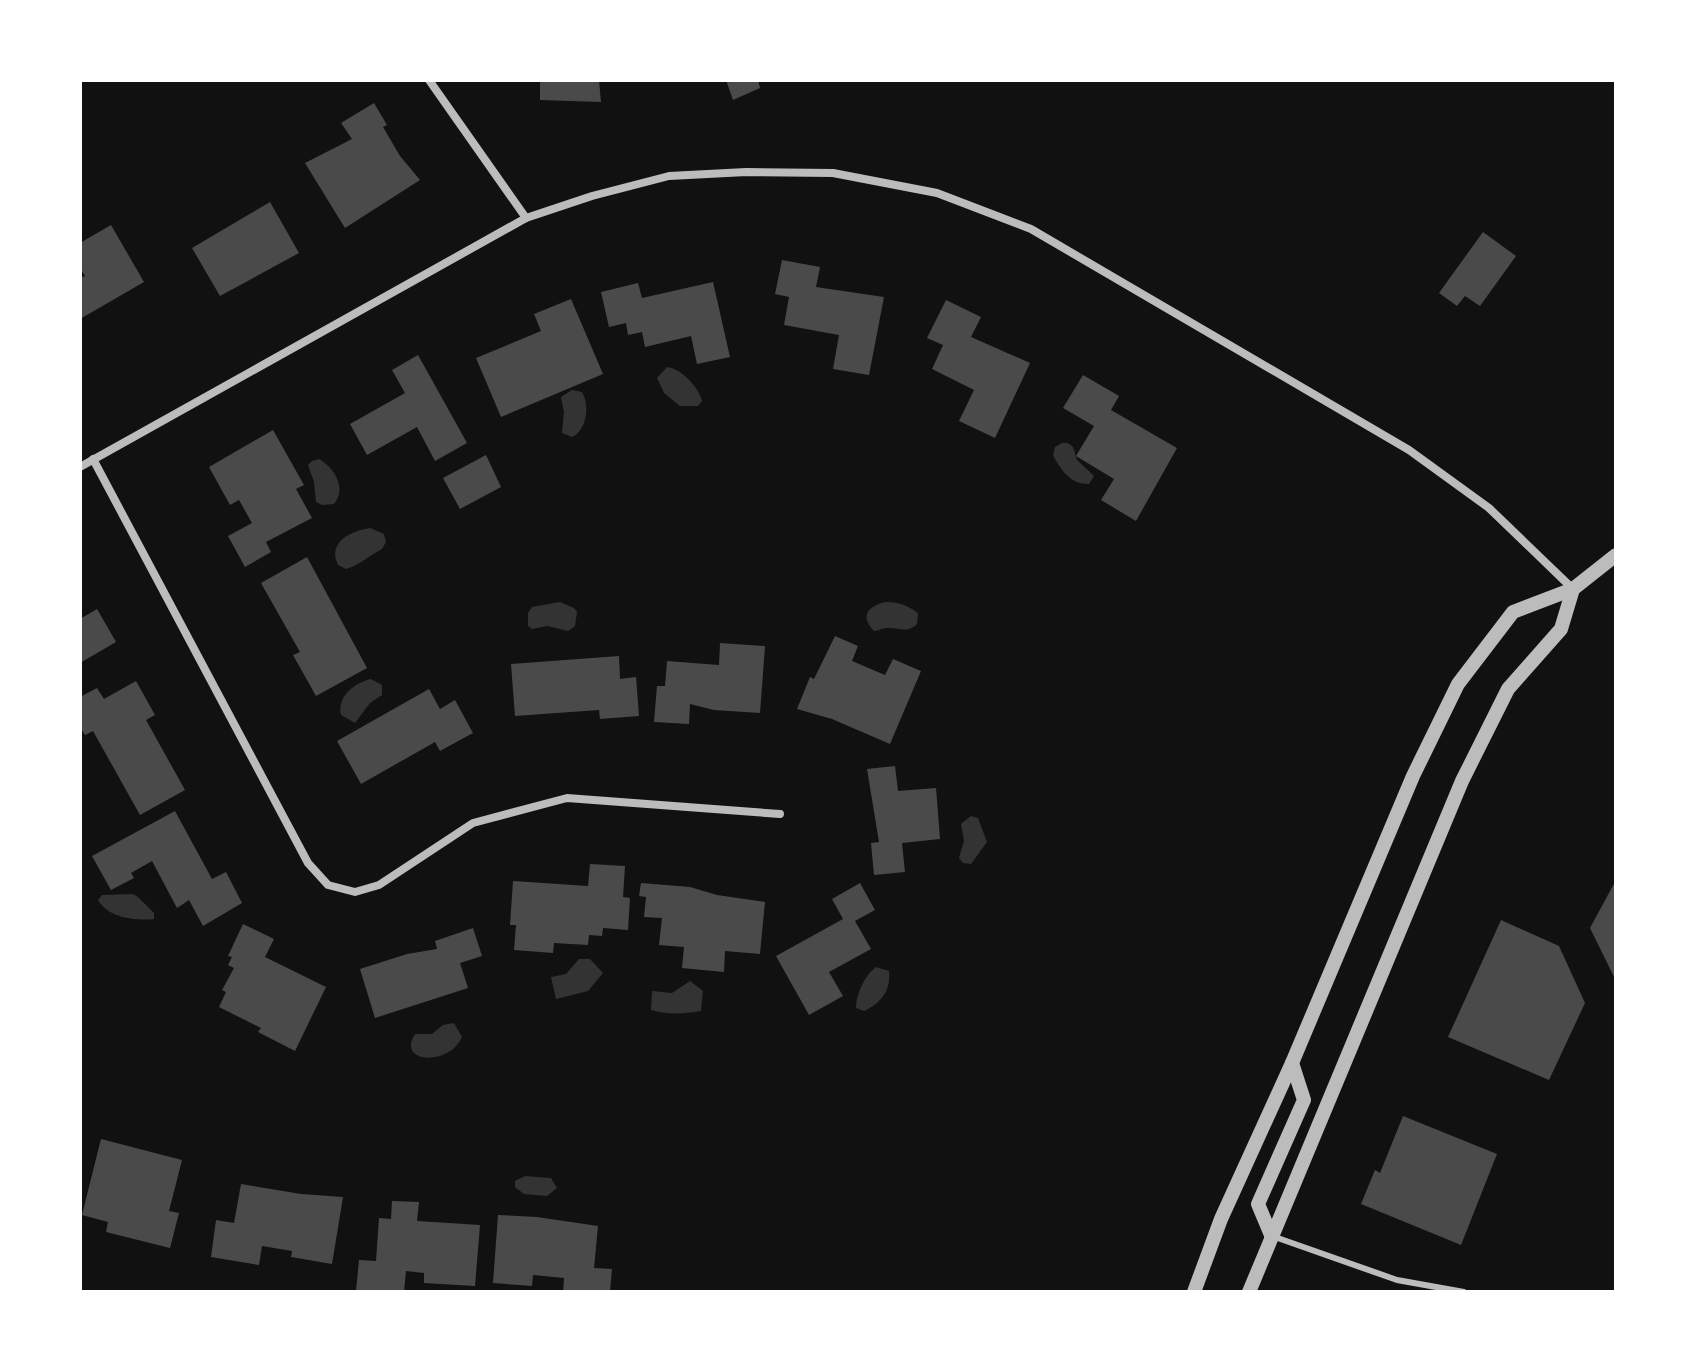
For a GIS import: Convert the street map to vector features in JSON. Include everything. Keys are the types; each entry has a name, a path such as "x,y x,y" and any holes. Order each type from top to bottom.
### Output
{"street":[{"path":"429,80 526,218"},
{"path":"80,467 526,218 592,196 669,176 833,173 937,193 1031,229 1409,450 1489,508 1573,589"},
{"path":"93,459 308,863 328,885 355,892 379,885 473,823 567,798 780,814"},
{"path":"1194,1292 1221,1219 1292,1063 1413,776 1458,684 1513,612 1573,589 1616,555"},
{"path":"1249,1292 1462,781 1508,689 1561,629 1573,589"},
{"path":"1271,1235 1258,1204 1304,1100 1292,1063"}],"lane":[{"path":"1271,1235 1397,1280 1464,1292"}],"shaded area":[{"path":"667,367 678,371 693,385 702,401 698,406 680,406 664,393 657,378"},
{"path":"572,390 582,392 586,411 581,429 572,437 562,433 564,412 561,397"},
{"path":"1062,443 1073,447 1077,460 1094,476 1089,484 1072,479 1059,466 1053,455 1055,447"},
{"path":"319,459 337,479 339,492 334,504 316,502 308,465"},
{"path":"370,528 384,534 386,542 382,549 350,568 338,565 335,557 338,544 355,532"},
{"path":"560,602 577,612 575,626 568,631 547,626 532,629 528,626 528,613 532,607"},
{"path":"885,602 902,604 918,613 917,624 906,629 874,631 867,621 868,613"},
{"path":"371,679 382,685 382,695 370,703 355,723 341,715 340,708 348,691"},
{"path":"971,816 978,818 987,842 971,864 963,863 959,858 964,841 961,824"},
{"path":"133,894 154,913 154,919 131,919 115,914 98,900 102,895"},
{"path":"579,959 590,959 603,973 588,991 556,999 551,977 566,974"},
{"path":"876,967 889,971 886,990 870,1008 864,1011 856,1008 862,985"},
{"path":"690,981 703,991 701,1011 676,1014 651,1010 652,991 672,993"},
{"path":"454,1023 462,1037 447,1053 427,1058 413,1051 411,1044 415,1034 432,1034 443,1025"},
{"path":"525,1176 551,1178 557,1188 547,1196 524,1194 515,1187 515,1181"}],"building":[{"path":"540,80 599,80 601,102 540,100"},
{"path":"726,80 758,80 760,88 733,100"},
{"path":"374,103 387,125 383,127 400,156 420,180 345,228 305,163 352,139 341,123"},
{"path":"270,202 299,253 220,296 192,248"},
{"path":"111,225 144,282 80,319 80,278 85,276 80,268 80,243"},
{"path":"1483,232 1516,256 1480,306 1465,296 1457,306 1439,293"},
{"path":"782,260 820,267 816,287 884,297 869,375 833,369 839,335 784,325 789,297 775,294"},
{"path":"713,282 730,357 697,364 691,336 645,347 642,332 628,335 626,323 609,327 601,292 638,283 642,298"},
{"path":"571,299 603,374 501,417 476,358 541,331 534,314"},
{"path":"946,300 981,317 971,337 1030,363 995,438 959,421 974,390 932,369 943,345 927,338"},
{"path":"418,355 467,443 435,461 417,427 367,455 350,424 405,393 392,370"},
{"path":"1083,375 1119,396 1111,410 1177,448 1136,521 1101,500 1114,479 1076,456 1094,426 1063,408"},
{"path":"273,430 304,485 296,489 312,518 266,542 271,552 245,567 228,536 252,523 239,500 230,505 209,467"},
{"path":"486,455 501,487 460,509 443,478"},
{"path":"307,557 367,668 316,696 293,655 300,652 261,583"},
{"path":"97,609 116,642 80,663 80,619"},
{"path":"835,636 858,646 852,661 885,675 893,659 921,671 890,744 832,719 797,709 810,677 814,679"},
{"path":"720,643 765,646 760,713 714,710 690,704 689,724 654,722 657,686 665,686 667,661 719,665"},
{"path":"619,656 620,679 636,677 639,716 600,719 599,710 515,716 511,664"},
{"path":"136,681 155,715 146,720 185,790 140,815 93,731 85,735 80,727 80,697 97,688 104,699"},
{"path":"429,689 440,709 455,700 473,733 440,751 435,742 361,784 337,741"},
{"path":"895,766 898,791 936,788 940,839 902,843 905,872 874,875 871,843 879,842 867,769"},
{"path":"175,811 212,879 226,872 242,903 203,926 189,900 177,908 152,861 131,873 134,878 111,890 92,856"},
{"path":"590,864 625,866 623,897 630,898 628,930 603,928 602,936 589,935 588,945 554,943 553,953 514,950 516,925 510,925 513,881 588,886"},
{"path":"1616,880 1616,981 1590,928"},
{"path":"641,883 690,887 717,895 765,902 760,954 725,951 724,972 682,968 684,947 659,945 662,918 644,917 646,897 639,896"},
{"path":"860,883 875,910 855,921 871,949 829,972 843,996 809,1015 776,956 843,919 832,899"},
{"path":"1501,920 1559,946 1585,1003 1549,1080 1448,1037"},
{"path":"243,924 274,939 265,957 326,987 295,1051 258,1032 261,1028 219,1007 226,992 222,990 234,968 228,965 232,957 228,956"},
{"path":"473,928 482,956 460,963 468,988 375,1018 360,969 407,954 437,949 435,941"},
{"path":"1403,1116 1497,1154 1461,1245 1361,1204 1375,1170 1380,1173"},
{"path":"101,1139 182,1160 169,1211 179,1213 170,1248 106,1232 108,1222 82,1215"},
{"path":"241,1184 343,1197 332,1264 291,1257 292,1251 262,1246 259,1265 211,1257 216,1220 234,1223"},
{"path":"392,1201 419,1202 417,1221 480,1225 475,1286 424,1283 424,1273 406,1271 404,1292 356,1291 359,1260 376,1261 379,1218 391,1219"},
{"path":"498,1215 598,1226 594,1268 612,1269 610,1292 563,1292 564,1278 533,1275 532,1286 493,1283"}]}
